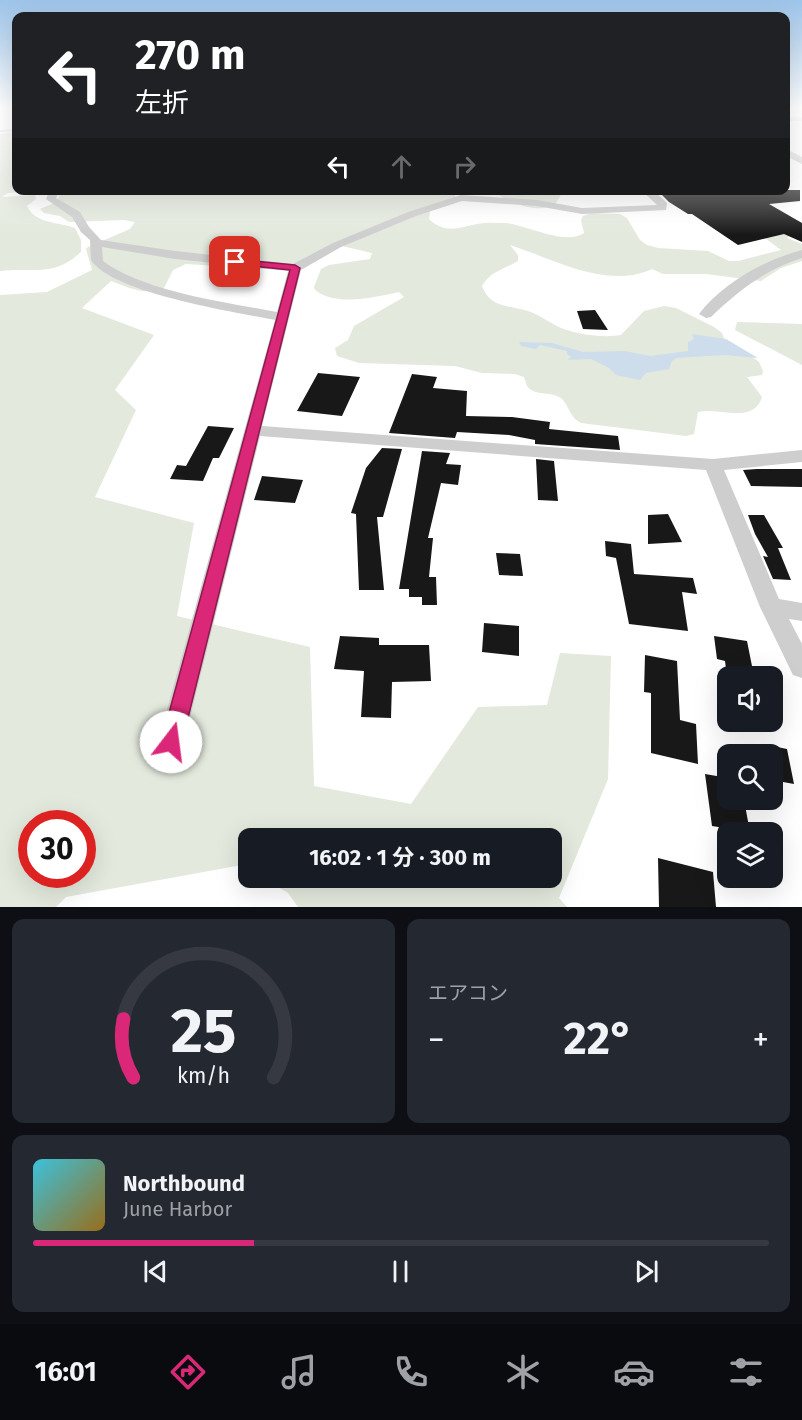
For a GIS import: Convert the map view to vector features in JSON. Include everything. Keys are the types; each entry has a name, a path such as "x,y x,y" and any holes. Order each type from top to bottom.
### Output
{"street":[{"path":"53,195 51,199 76,214 84,230 93,235 97,243 95,254 99,263 135,282 201,300 282,317"},
{"path":"97,243 175,255 295,268 337,245 412,214 461,198 547,204 582,211 662,208 662,203 652,195"},
{"path":"706,314 728,292 760,271 779,260 802,254"},
{"path":"171,742 295,268"},
{"path":"253,430 713,465 802,456"},
{"path":"713,465 771,607 802,668"},
{"path":"771,607 802,612"}],"shaded area":[{"path":"0,150 12,150 12,193 2,197 35,195 36,199 27,206 31,212 48,222 75,228 81,240 81,252 71,260 52,268 0,271"},
{"path":"60,195 455,195 455,198 430,211 429,219 440,227 452,229 484,223 506,223 567,237 584,233 581,220 583,216 591,213 620,214 627,218 640,240 647,245 658,248 708,251 729,261 738,261 781,250 761,235 793,233 787,238 802,244 802,261 781,268 761,281 706,274 663,274 652,269 634,275 598,274 580,270 510,245 518,255 518,261 493,274 485,281 482,286 485,293 495,302 528,311 561,328 583,334 621,335 644,311 664,306 676,308 714,327 722,333 725,341 657,359 576,355 663,361 694,351 750,355 759,362 763,371 762,375 747,377 762,397 758,405 743,413 698,412 694,434 686,436 581,423 559,397 530,389 524,377 515,374 482,373 455,366 359,363 337,356 335,348 348,340 354,326 404,297 399,292 367,298 345,299 324,295 315,290 321,269 329,265 370,259 372,253 342,246 287,270 186,264 173,270 164,288 151,292 111,281 82,308 154,335 115,390 136,410 95,497 194,523 177,616 310,647 314,786 411,804 478,707 547,705 560,653 611,656 608,779 559,898 567,907 298,907 288,893 280,888 562,888 562,828 238,828 238,866 66,897 56,907 0,907 0,295 47,292 92,270 86,249 130,229 135,222 124,220 69,222 60,216 44,213 40,209 57,202"},
{"path":"499,195 561,195 556,203 540,208 523,206"},
{"path":"737,322 802,324 802,365 735,330"}],"water":[{"path":"692,334 726,339 758,358 725,355 677,358 672,361 669,369 646,373 640,380 616,375 609,368 591,359 568,360 571,357 567,351 540,345 536,349 521,346 519,342 552,343 583,352 625,351 650,356 688,351 688,342 694,339"}],"building":[{"path":"790,190 800,190 800,201 769,204 802,223 802,242 784,234 738,245 692,214 688,214 662,195 790,195"},
{"path":"595,310 608,330 583,329 577,311"},
{"path":"318,373 360,377 342,416 297,411"},
{"path":"412,374 437,377 433,388 467,391 466,416 512,417 550,422 549,429 618,436 620,450 535,444 535,440 509,435 457,432 455,438 389,433"},
{"path":"208,426 234,428 219,458 213,458 203,481 170,479 177,465 186,466"},
{"path":"382,448 402,449 383,517 377,517 384,590 359,590 356,514 351,513 366,468"},
{"path":"422,451 450,453 446,464 461,465 458,485 441,483 428,538 433,538 429,577 436,577 437,605 422,605 422,597 409,597 409,589 399,589"},
{"path":"536,459 554,461 558,501 538,500"},
{"path":"802,469 802,487 751,486 743,470"},
{"path":"262,476 303,480 295,503 254,500"},
{"path":"668,514 682,542 648,544 648,515"},
{"path":"748,515 764,515 783,548 778,548 791,580 773,579 763,556 768,557 755,534"},
{"path":"605,541 631,544 634,574 693,578 697,594 682,592 688,631 629,624 616,558 606,556"},
{"path":"496,553 520,554 523,576 499,575"},
{"path":"484,623 519,626 519,656 482,652"},
{"path":"340,636 379,638 379,645 429,645 431,681 392,682 391,718 361,717 364,671 334,669"},
{"path":"714,636 747,641 752,666 726,666 725,661 717,659"},
{"path":"645,655 677,661 680,720 696,724 698,764 651,753 651,693 644,692"},
{"path":"783,748 787,749 794,784 783,782"},
{"path":"705,774 717,776 717,810 746,810 748,822 717,822 717,827 712,826"},
{"path":"658,858 713,872 716,907 659,907"}],"route":[{"path":"171,742 295,268 235,262"}]}
